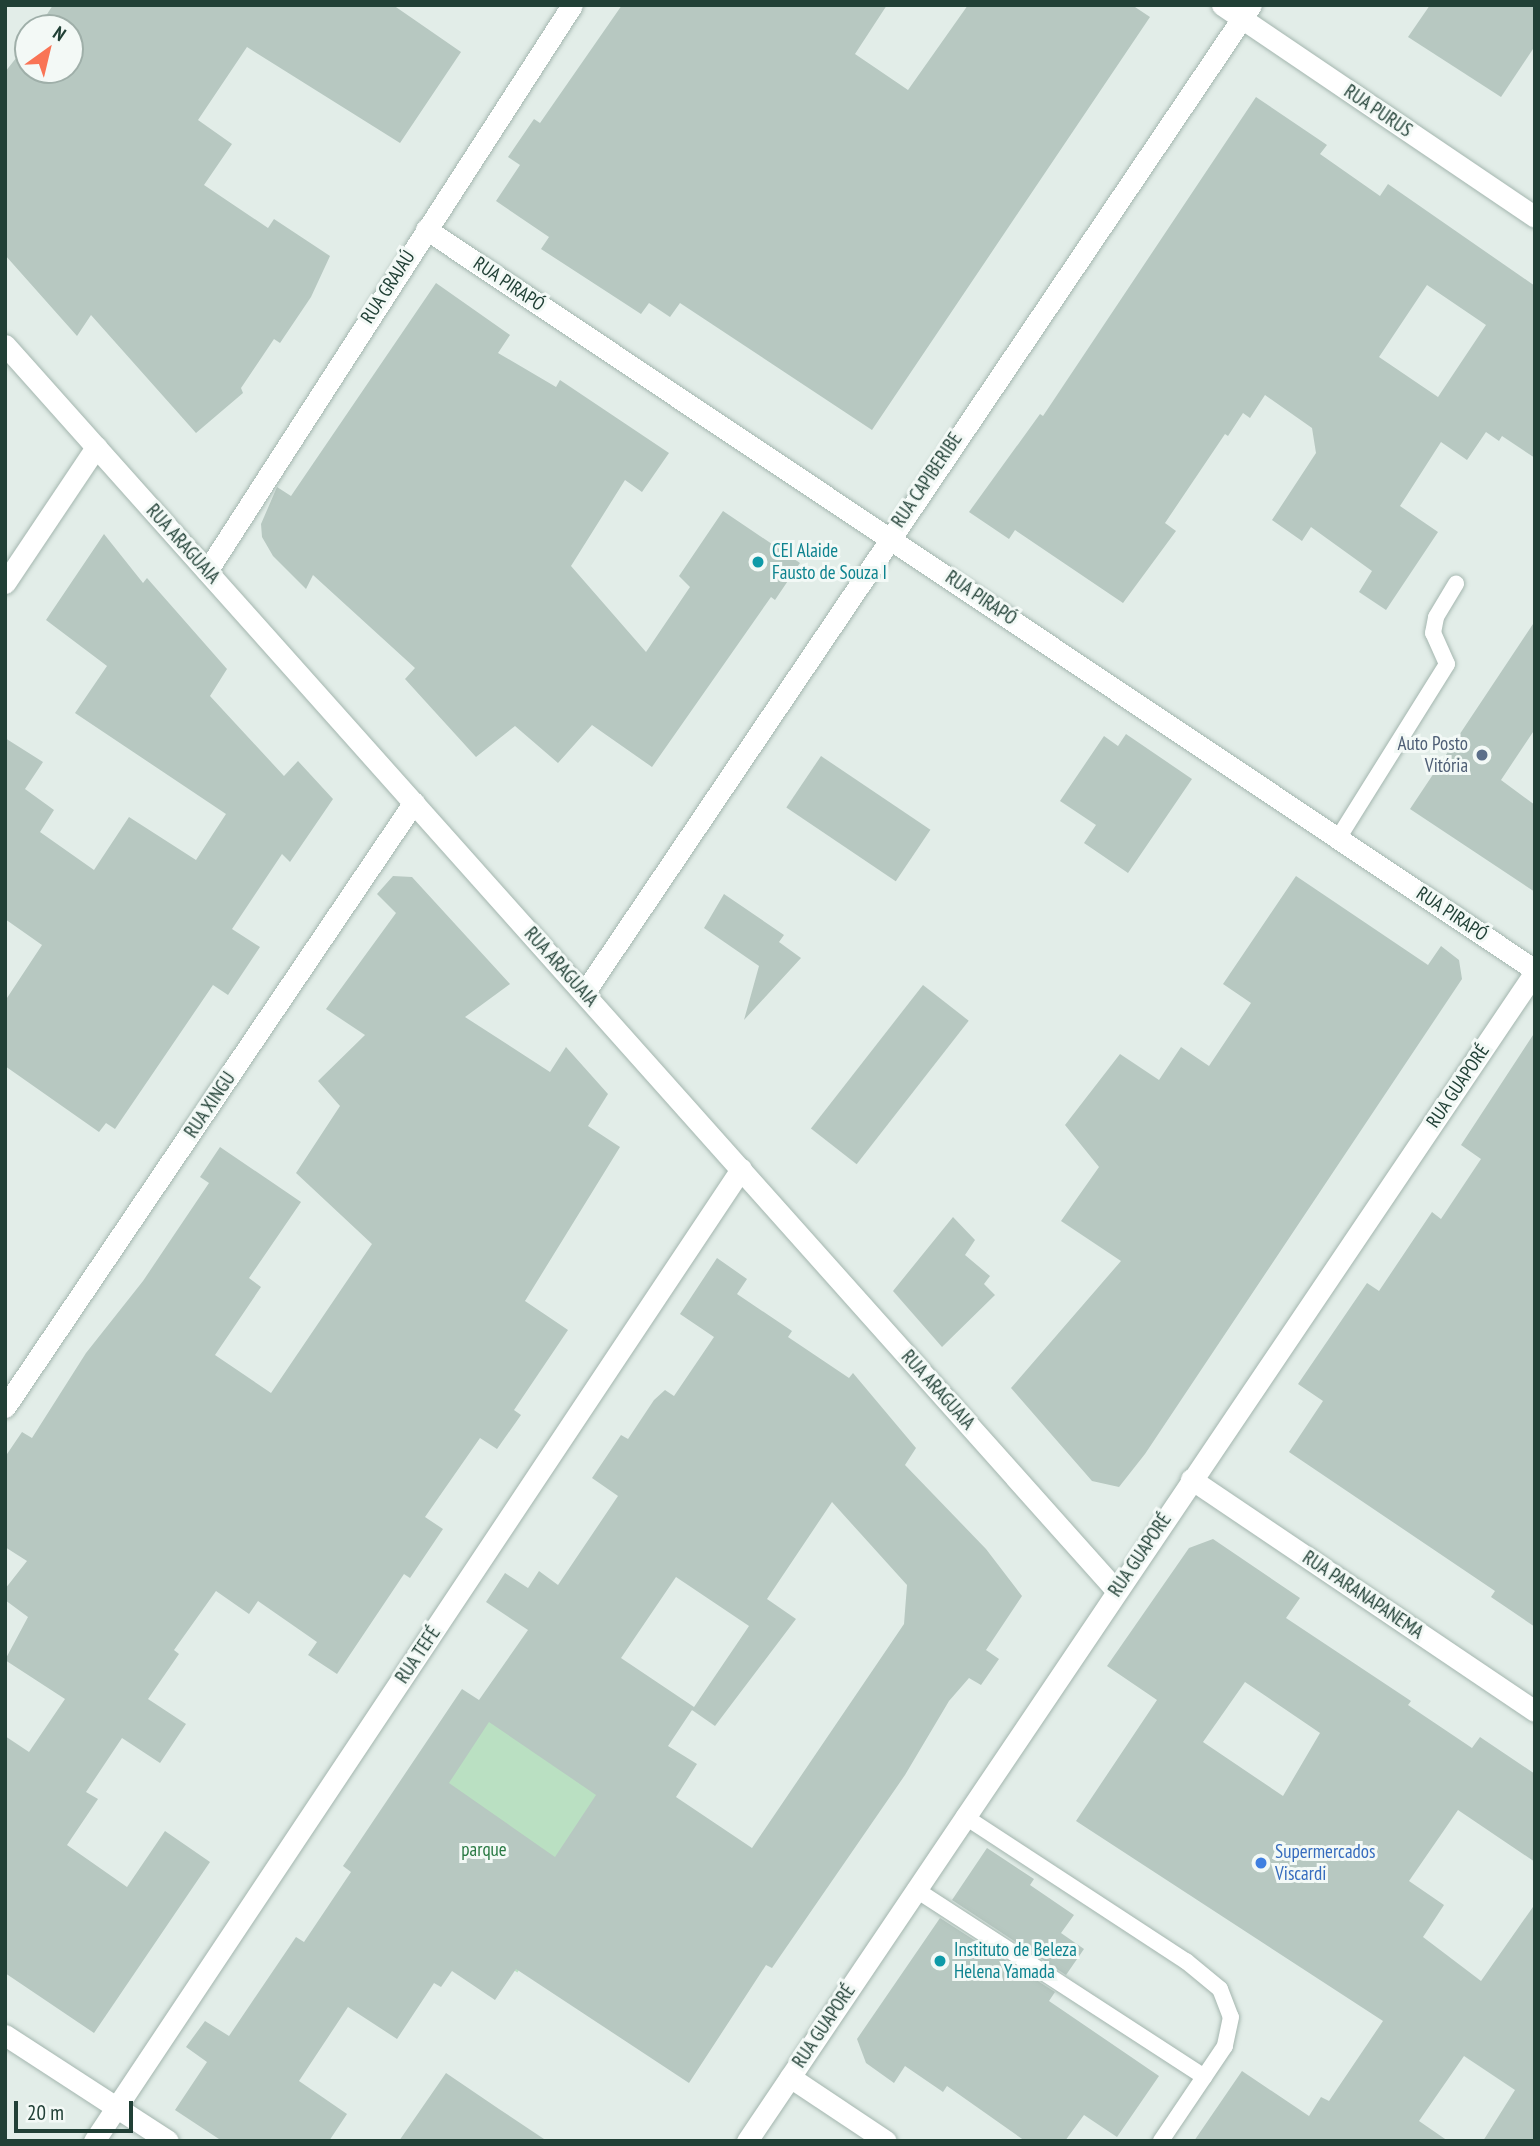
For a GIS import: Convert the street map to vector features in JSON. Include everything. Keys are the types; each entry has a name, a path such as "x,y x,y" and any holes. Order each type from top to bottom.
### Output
{"street":[{"name":"RUA GRAJAÚ","path":"207,571 572,5"},
{"name":"RUA PURUS","path":"1222,5 1247,12 1535,217"},
{"name":"RUA CAPIBERIBE","path":"584,993 889,537 1247,12"},
{"name":"RUA PIRAPÓ","path":"426,229 1339,837 1535,971"},
{"name":"RUA ARAGUAIA","path":"5,345 1116,1590"},
{"path":"5,583 96,447"},
{"name":"RUA XINGU","path":"5,1407 414,802"},
{"name":"RUA GUAPORÉ","path":"747,2141 1535,971"},
{"name":"RUA TEFÉ","path":"94,2141 741,1169"},
{"name":"RUA PARANAPANEMA","path":"1191,1479 1535,1711"},
{"path":"5,2035 168,2141"},
{"path":"790,2077 886,2141"}],"lane":[{"path":"1339,837 1447,664 1433,633 1436,617 1456,584"},
{"path":"964,1816 1186,1961 1220,1989 1231,2017 1225,2046 1161,2141"},
{"path":"915,1889 1204,2077"}],"green space":[{"name":"parque","path":"494,1695 636,1783 517,1973 376,1884"}],"building":[{"path":"53,5 393,5 461,52 400,143 247,47 198,120 232,144 204,185 268,228 274,219 330,256 311,297 280,343 274,339 241,388 243,393 196,433 91,315 77,336 5,255 5,72 14,61 14,84 84,84 84,14 47,14"},
{"path":"622,5 887,5 855,54 908,90 968,5 1132,5 1150,17 872,430 680,303 670,317 649,303 641,314 541,249 549,237 496,201 520,165 508,157 534,119 540,123"},
{"path":"1430,5 1535,5 1535,46 1501,97 1408,37"},
{"path":"1256,97 1327,145 1320,154 1380,196 1388,184 1535,286 1535,458 1502,436 1499,441 1486,432 1467,460 1441,442 1400,506 1438,532 1386,610 1359,592 1372,571 1311,527 1302,541 1272,520 1316,453 1312,428 1265,395 1250,418 1243,413 1228,436 1225,434 1165,523 1176,531 1123,603 1015,530 1009,539 969,512 1040,414 1043,416","holes":["1427,285 1486,325 1438,397 1379,357"]},
{"path":"436,283 510,335 498,353 556,387 560,380 669,453 642,492 625,480 571,566 646,652 690,587 679,576 723,511 800,563 775,600 771,597 652,767 592,725 558,763 515,726 476,757 405,679 415,668 313,575 306,589 273,556 262,537 261,524 277,487 291,496"},
{"path":"104,534 143,583 147,578 227,669 210,696 284,776 298,761 333,799 290,862 282,854 232,929 260,947 228,995 213,985 115,1129 106,1123 99,1132 5,1066 5,1001 42,945 5,919 5,738 43,762 25,789 54,810 40,832 94,870 129,817 196,860 226,814 75,713 107,666 46,620"},
{"name":"Auto Posto Vitória","path":"1535,621 1535,729 1501,780 1535,805 1535,892 1410,809"},
{"path":"1126,734 1192,779 1128,873 1084,843 1096,825 1060,801 1104,736 1118,746"},
{"path":"821,756 930,830 896,881 786,807"},
{"path":"393,876 412,877 510,984 465,1017 550,1072 566,1047 608,1094 588,1126 620,1147 525,1301 568,1330 514,1410 521,1415 497,1449 480,1438 425,1517 443,1529 410,1578 404,1574 337,1674 308,1655 317,1642 258,1601 249,1614 216,1591 174,1650 179,1654 148,1699 186,1724 160,1763 122,1738 86,1792 98,1799 67,1845 127,1887 165,1831 210,1862 94,2033 5,1973 5,1736 29,1752 65,1699 5,1660 28,1617 5,1600 5,1589 27,1561 5,1547 5,1457 22,1432 32,1438 86,1353 143,1281 209,1183 200,1177 220,1147 301,1202 249,1278 261,1287 215,1355 271,1393 372,1244 296,1173 340,1106 318,1081 365,1035 326,1009 396,913 377,894"},
{"path":"1296,876 1428,965 1441,946 1459,960 1462,979 1145,1454 1119,1487 1092,1481 1011,1388 1121,1261 1061,1221 1099,1167 1065,1125 1120,1054 1159,1080 1181,1047 1209,1066 1251,1003 1223,984"},
{"path":"724,894 784,935 779,942 801,958 744,1020 759,966 704,928"},
{"path":"923,985 969,1021 857,1164 811,1128"},
{"path":"1535,1032 1535,1627 1491,1597 1495,1591 1289,1452 1323,1401 1298,1384 1367,1283 1379,1291 1432,1212 1441,1219 1481,1159 1461,1145"},
{"path":"953,1217 975,1240 965,1255 990,1276 984,1284 995,1295 942,1347 893,1291"},
{"path":"717,1258 747,1279 737,1294 792,1331 788,1337 849,1378 853,1373 916,1448 905,1465 986,1549 1022,1596 986,1650 999,1659 981,1685 969,1678 949,1701 905,1775 772,1968 766,1965 689,2083 516,1969 495,2000 452,1971 441,1987 434,1983 397,2039 348,2007 299,2081 347,2114 329,2141 222,2141 175,2110 207,2062 186,2047 205,2021 229,2036 296,1937 304,1942 351,1872 343,1866 462,1689 479,1700 528,1630 486,1602 505,1573 528,1588 539,1571 558,1585 618,1496 592,1478 621,1435 628,1439 654,1400 665,1390 674,1396 714,1337 680,1314","holes":["832,1502 907,1585 904,1624 752,1848 676,1797 697,1764 668,1746 692,1710 715,1726 796,1619 767,1599","676,1577 749,1626 692,1710 694,1707 621,1658","489,1722 596,1795 555,1857 449,1783"]},
{"path":"1213,1539 1300,1598 1286,1618 1411,1701 1408,1705 1472,1748 1480,1737 1535,1774 1535,1862 1458,1810 1409,1881 1444,1905 1423,1937 1481,1981 1535,1904 1535,2141 1483,2141 1515,2090 1464,2056 1419,2121 1448,2141 1194,2141 1242,2071 1309,2116 1321,2097 1329,2101 1383,2021 1076,1821 1157,1700 1107,1666 1189,1548","holes":["1245,1682 1320,1733 1283,1796 1203,1742"]},
{"path":"987,1848 1034,1879 1030,1885 1074,1915 1061,1933 1084,1949 1066,1975 952,1900"},
{"path":"940,1918 1055,1992 1049,2001 1159,2076 1117,2137 1084,2115 1065,2141 1025,2141 947,2086 943,2092 905,2066 894,2083 866,2063 857,2039"},
{"path":"446,2073 499,2109 547,2141 399,2141"}],"place":[{"name":"CEI Alaide Fausto de Souza I","path":"758,562"},
{"name":"Auto Posto Vitória","path":"1482,755"},
{"name":"Supermercados Viscardi","path":"1261,1863"},
{"name":"Instituto de Beleza Helena Yamada","path":"940,1961"}]}
